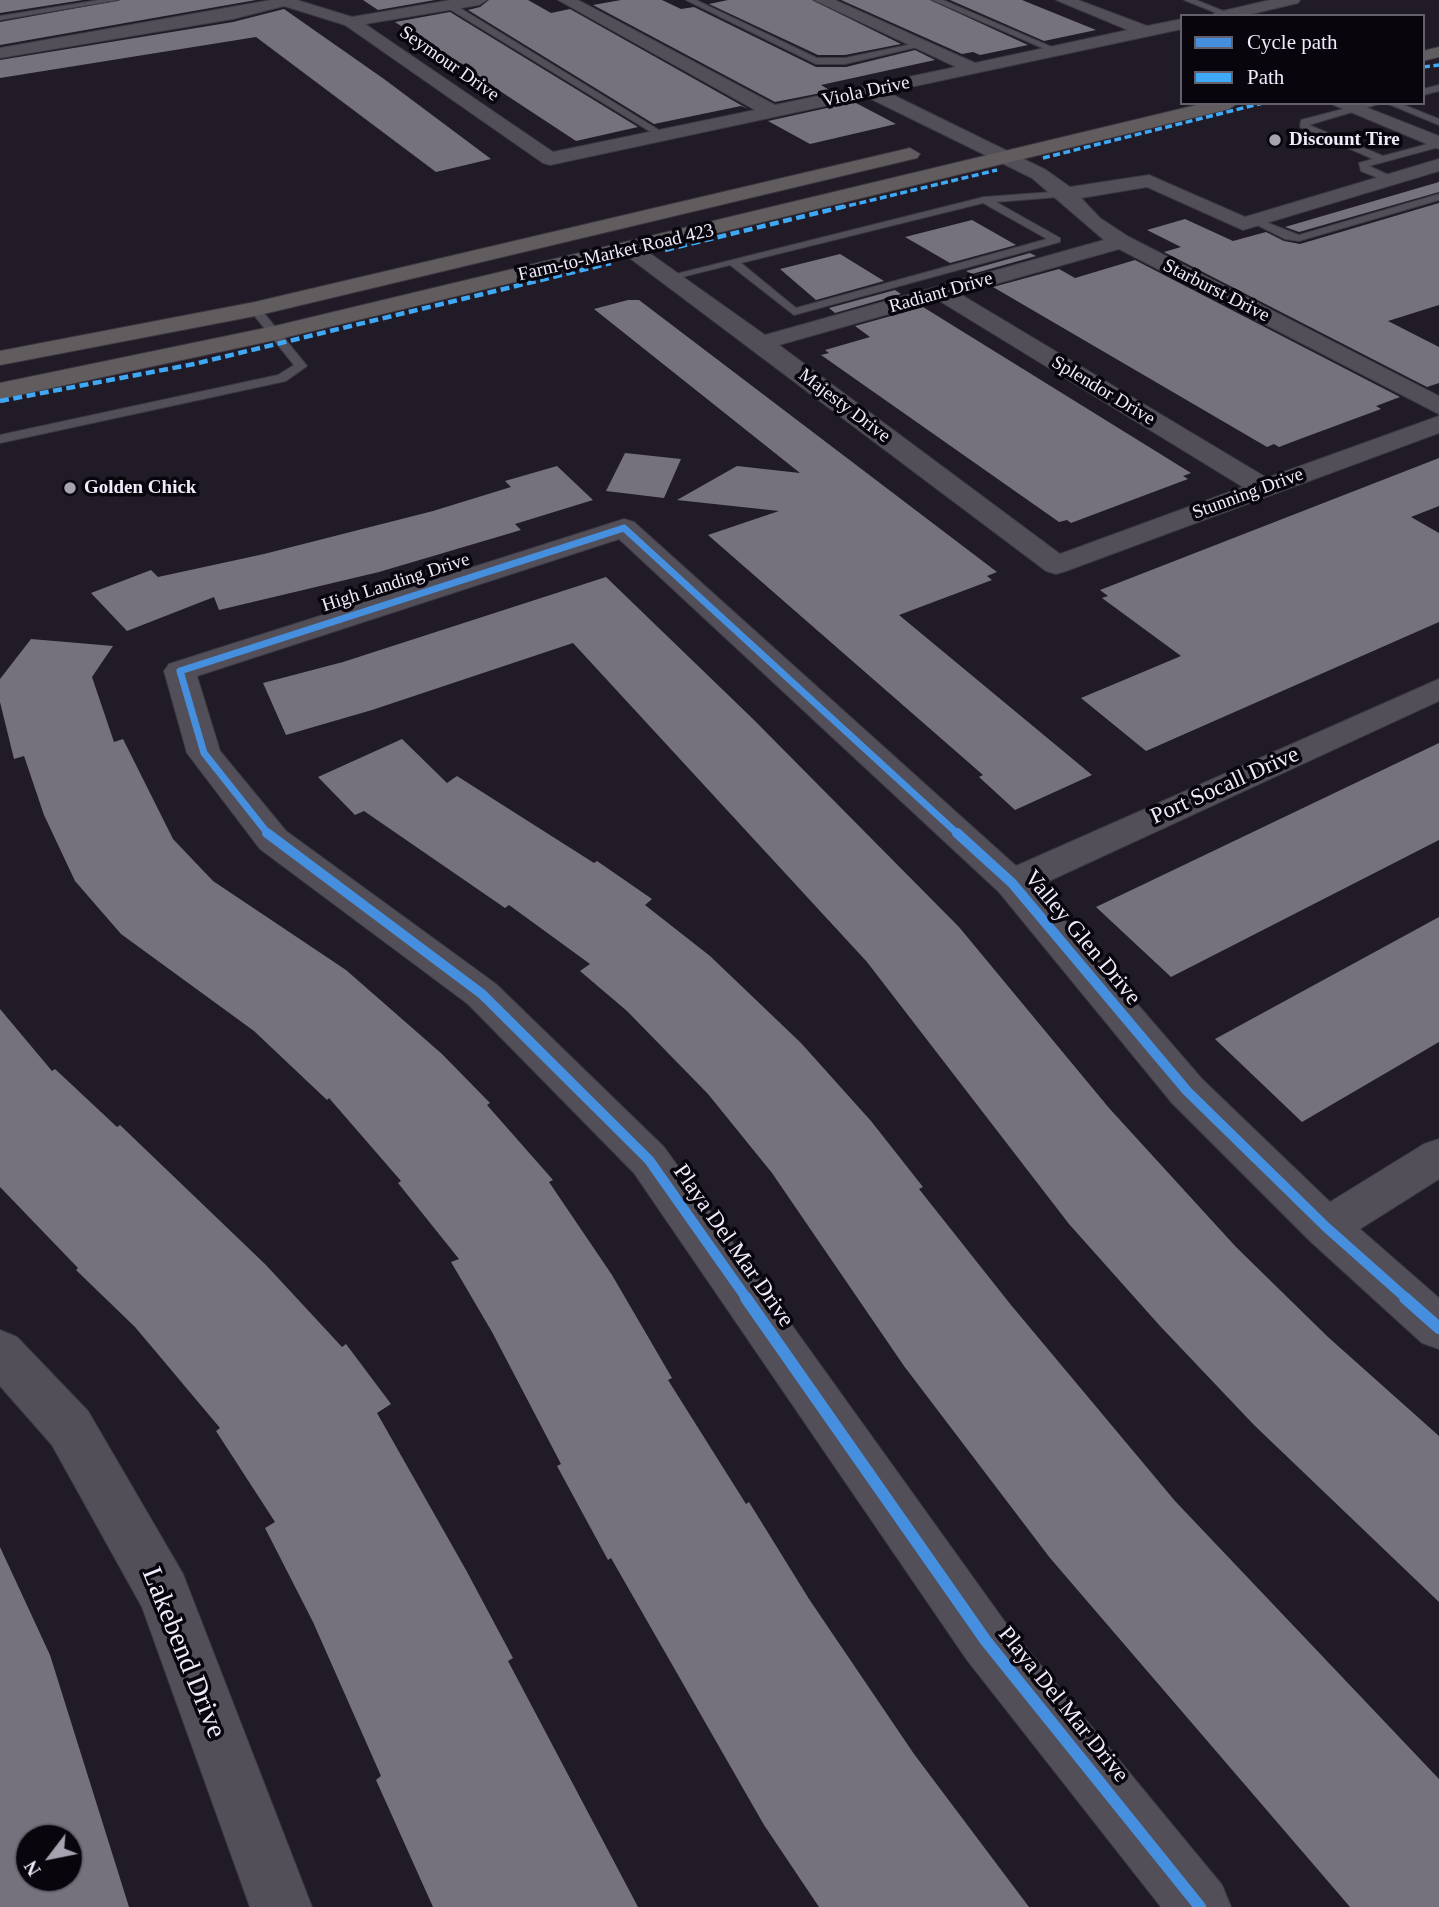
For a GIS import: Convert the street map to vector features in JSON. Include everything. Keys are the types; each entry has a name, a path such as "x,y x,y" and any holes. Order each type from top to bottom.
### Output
{"main road":[{"name":"Farm-to-Market Road 423","path":"0,391 275,333 631,250 1221,105"},
{"name":"Farm-to-Market Road 423","path":"0,358 255,309 1004,132"}],"street":[{"path":"351,22 479,0"},
{"path":"565,0 773,111"},
{"path":"822,0 974,69"},
{"path":"1064,0 1147,32"},
{"path":"1229,14 1292,0"},
{"path":"0,53 233,14 285,1"},
{"name":"Seymour Drive","path":"285,1 351,22 550,159"},
{"name":"Viola Drive","path":"550,159 1180,24"},
{"name":"Starburst Drive","path":"870,91 1039,174 1066,194 1093,222 1121,242 1439,406"},
{"path":"1346,106 1439,144"},
{"path":"1066,194 1149,181 1244,224 1439,165"},
{"name":"Radiant Drive","path":"761,343 1121,242"},
{"name":"Majesty Drive","path":"631,250 761,343 1056,565"},
{"name":"Splendor Drive","path":"942,293 1264,488"},
{"name":"Stunning Drive","path":"1056,565 1439,424"},
{"name":"High Landing Drive","path":"180,671 624,528"},
{"name":"Valley Glen Drive","path":"624,528 1012,883 1188,1091 1326,1227 1439,1328"},
{"name":"Playa Del Mar Drive","path":"180,671 204,753 273,840 482,995 649,1160 986,1640 1200,1907"},
{"name":"Port Socall Drive","path":"1012,883 1439,689"},
{"path":"1326,1227 1439,1157"},
{"name":"Lakebend Drive","path":"0,1352 70,1428 164,1593 281,1907"}],"lane":[{"path":"0,18 114,0"},
{"path":"690,0 816,61 845,61 922,45"},
{"path":"936,0 1057,51"},
{"path":"1188,0 1222,14"},
{"path":"449,5 662,135"},
{"path":"1395,105 1439,122"},
{"path":"1346,106 1304,122 1305,127 1383,160"},
{"path":"1391,180 1365,169 1363,165 1439,144"},
{"path":"670,277 984,200 1066,194"},
{"path":"1254,221 1289,237 1299,238 1439,197"},
{"path":"733,262 794,312 1056,240 984,200"},
{"path":"0,439 274,380 301,366 255,309"}],"building":[{"path":"0,0 83,0 0,13"},
{"path":"121,0 256,0 0,45 0,22"},
{"path":"363,0 435,0 378,10"},
{"path":"489,0 528,0 551,13 570,9 748,109 741,106 654,124 468,10 480,7"},
{"path":"621,0 662,0 681,9 694,7 816,67 846,67 915,50 935,60 821,85 831,91 775,102 593,5"},
{"path":"728,0 812,0 901,44 845,55 818,55 709,4"},
{"path":"841,0 930,0 1028,45 980,55 973,52 962,54"},
{"path":"950,0 1022,0 1096,30 1044,41"},
{"path":"284,9 491,159 436,172 256,37 0,78 0,60 233,22"},
{"path":"450,12 638,127 576,141 395,22"},
{"path":"854,102 896,124 810,144 768,121"},
{"path":"1439,182 1439,192 1299,232 1285,227"},
{"path":"1439,203 1439,305 1388,321 1439,347 1439,383 1427,387 1164,252 1181,247 1147,230 1185,219 1233,241 1266,232 1284,241 1300,244"},
{"path":"972,220 1016,245 950,263 905,237"},
{"path":"1030,253 1036,256 972,274 966,271"},
{"path":"840,254 884,281 816,300 780,269"},
{"path":"1135,260 1400,397 1376,406 1381,409 1279,447 1274,444 1267,447 993,287 1059,269 1075,278"},
{"path":"895,290 901,294 835,313 829,308"},
{"path":"628,300 639,300 997,572 987,576 992,580 899,615 1092,775 1015,810 979,777 983,775 708,535 779,511 677,500 737,466 800,473 594,309"},
{"path":"923,307 1191,473 1183,476 1188,479 1071,523 1067,520 1059,522 821,355 829,353 825,350 870,337 855,326"},
{"path":"625,453 681,459 664,498 606,491"},
{"path":"1439,458 1439,506 1411,517 1439,533 1439,622 1146,751 1081,698 1181,656 1102,598 1108,596 1100,590"},
{"path":"557,466 593,500 515,524 521,530 379,572 219,610 214,597 127,631 91,593 151,570 158,577 264,554 433,511 511,487 505,481"},
{"path":"606,577 753,719 959,927 1109,1108 1236,1247 1328,1337 1439,1436 1439,1602 1254,1425 1160,1326 1069,1224 867,962 573,643 372,710 286,735 263,683 343,662"},
{"path":"31,639 113,646 92,677 114,742 123,739 173,839 213,881 346,970 442,1054 490,1103 487,1105 553,1180 549,1182 612,1275 672,1378 668,1380 746,1504 749,1502 809,1599 914,1754 1029,1907 819,1907 764,1825 611,1558 608,1560 557,1466 561,1464 492,1332 451,1262 459,1259 398,1183 401,1181 329,1098 327,1100 254,1031 121,934 75,881 44,815 24,756 14,759 0,702 0,679"},
{"path":"402,739 447,783 457,776 594,863 597,861 652,899 645,905 710,956 801,1043 871,1121 923,1187 919,1189 1011,1305 1175,1501 1439,1779 1439,1907 1350,1907 1050,1558 904,1366 772,1173 708,1094 627,1011 580,971 590,964 509,905 505,908 364,811 355,815 318,777"},
{"path":"1439,743 1439,840 1171,977 1096,907"},
{"path":"1439,917 1439,1042 1302,1122 1215,1039"},
{"path":"0,1009 52,1071 55,1069 117,1127 120,1125 266,1265 342,1347 346,1344 391,1404 377,1413 513,1658 508,1661 638,1907 433,1907 376,1780 381,1776 313,1622 265,1528 275,1522 216,1431 220,1428 135,1327 76,1270 78,1268 0,1187"},
{"path":"0,1547 50,1655 129,1907 0,1907"}],"marked path":[{"path":"1425,67 1439,65"},
{"path":"1043,158 1255,105"},
{"path":"665,250 997,170"},
{"path":"0,401 194,364 611,263"}],"cycle path":[{"path":"1200,1907 986,1641 649,1160 482,994 273,840 204,753 180,671 624,528 1012,883 1187,1091 1326,1227 1439,1328"}],"place":[{"name":"Discount Tire","path":"1275,140"},
{"name":"Golden Chick","path":"70,488"}]}
